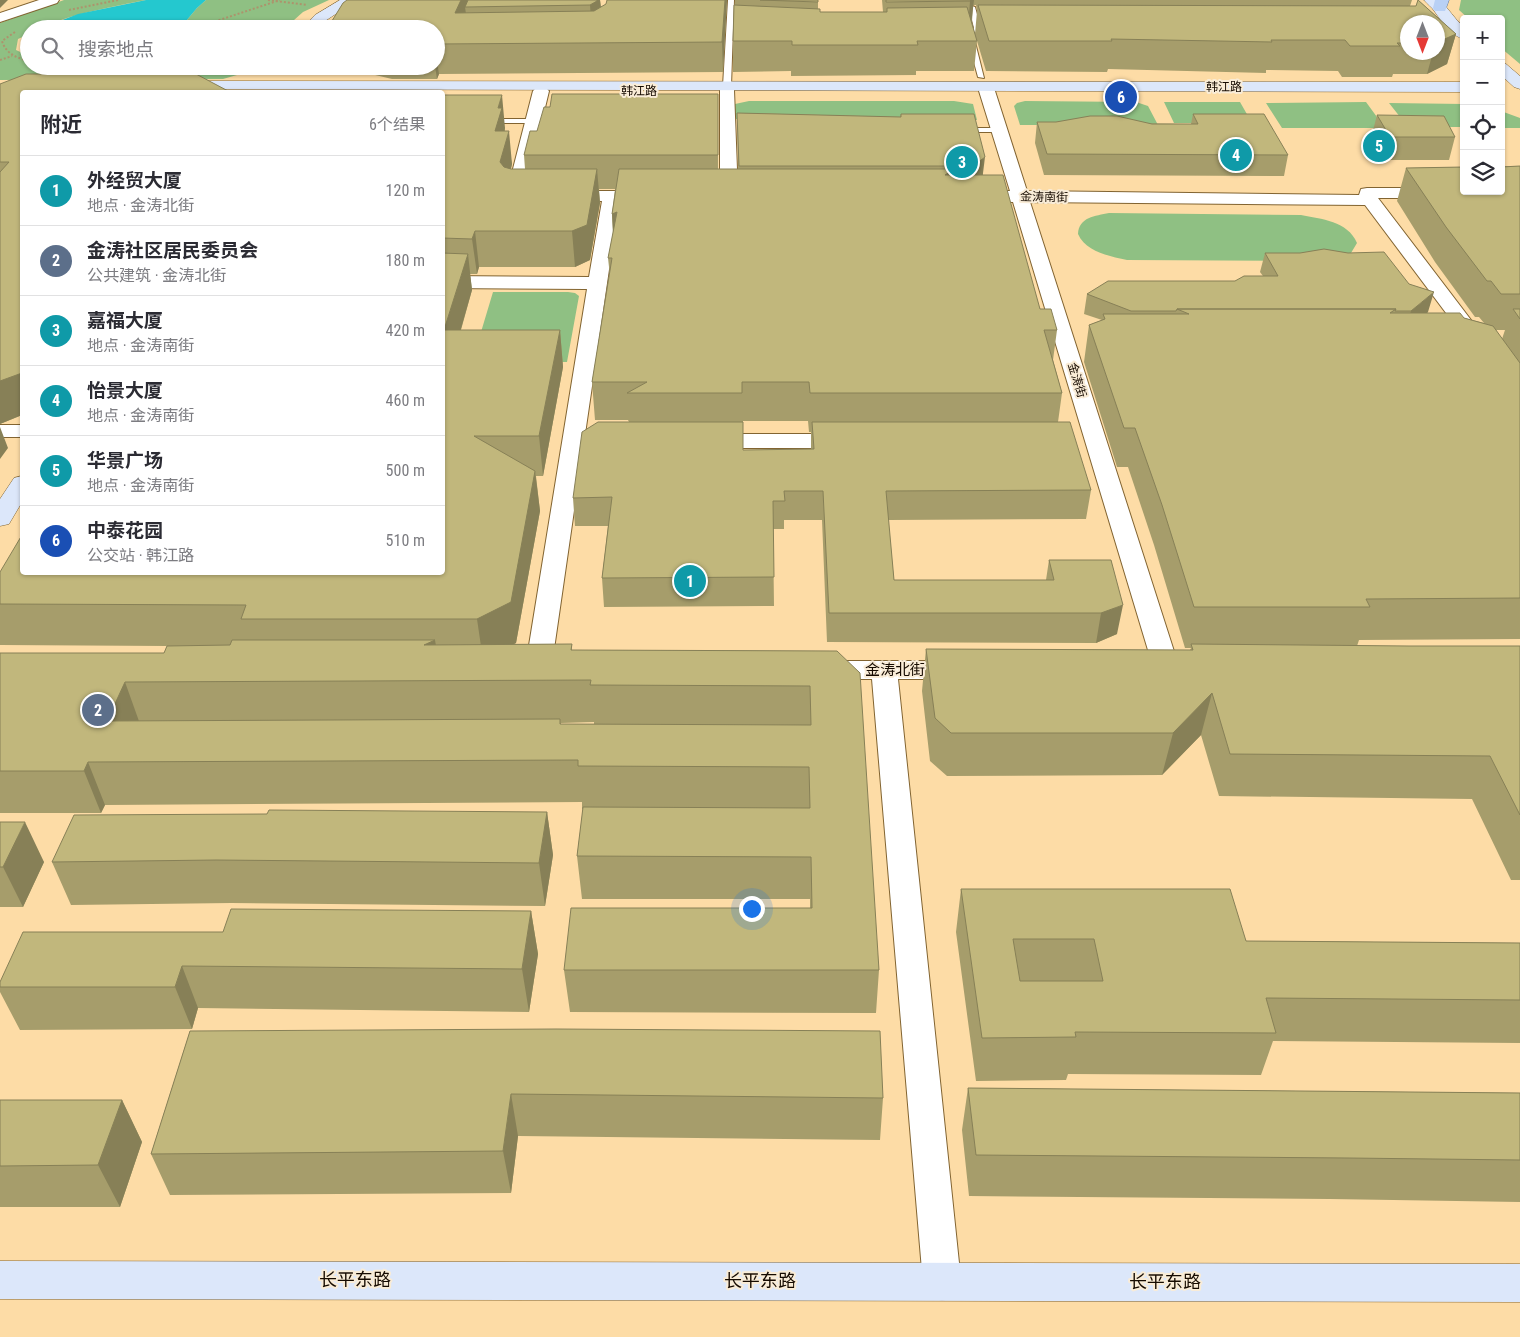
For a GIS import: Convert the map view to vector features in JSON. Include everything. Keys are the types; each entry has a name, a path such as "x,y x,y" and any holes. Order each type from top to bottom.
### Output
{"street":[{"path":"0,18 52,0"},
{"path":"1438,3 1447,20 1460,31"},
{"path":"318,20 335,8 355,4"},
{"path":"339,20 355,4"},
{"path":"1417,6 1426,15"},
{"path":"1445,33 1460,45"},
{"path":"1505,75 1512,89"},
{"name":"韩江路","path":"293,86 541,91 985,85 1460,88"},
{"name":"韩江路","path":"985,85 1460,92"},
{"name":"金涛街","path":"985,85 1020,196 1074,338 1086,441 1176,670 1137,670"},
{"name":"韩江路","path":"167,89 270,86 727,88"},
{"path":"727,88 729,196"},
{"path":"541,91 516,196 670,196"},
{"name":"金涛南街","path":"952,196 1370,200 1367,193 1453,193"},
{"path":"537,670 611,196"},
{"path":"709,196 748,196"},
{"path":"1370,200 1477,342"},
{"path":"445,282 598,283"},
{"path":"0,431 20,431"},
{"path":"573,441 632,441"},
{"path":"691,441 869,441"},
{"path":"0,519 20,486"},
{"name":"金涛北街","path":"795,670 981,670"},
{"path":"884,670 942,1282"},
{"name":"长平东路","path":"0,1280 1520,1283"}],"lane":[{"path":"727,88 731,0"},
{"path":"949,1 963,2 972,7 978,30 985,85"},
{"path":"959,34 978,30"},
{"path":"729,31 738,32"},
{"path":"479,121 553,121"},
{"path":"951,130 999,130"}],"path":[{"path":"268,0 335,8"},
{"path":"220,20 278,1"},
{"path":"0,60 13,56 20,58"}],"green space":[{"path":"64,0 146,0 61,20 20,20 20,38 18,39 16,50 20,52 20,75 237,75 223,79 0,80 0,23"},
{"path":"206,0 329,0 303,12 294,20 187,20"},
{"path":"1461,0 1520,0 1520,64 1505,51 1505,15 1465,15 1459,10"},
{"path":"749,101 954,101 973,104 977,120 734,119 735,104"},
{"path":"1025,101 1136,102 1148,106 1158,125 1020,125 1014,106"},
{"path":"1164,102 1240,102 1252,123 1174,123"},
{"path":"1366,102 1385,128 1282,128 1266,103"},
{"path":"1389,103 1460,104 1460,127 1408,127"},
{"path":"1505,112 1520,118 1520,128 1505,128"},
{"path":"1109,213 1301,215 1333,222 1341,226 1353,236 1357,243 1351,253 1324,261 1127,260 1106,255 1092,249 1086,245 1078,234 1081,224 1089,218"},
{"path":"493,292 568,292 579,296 567,362 472,362"}],"water":[{"path":"146,0 206,0 187,20 62,20 78,14"}],"building":[{"path":"347,0 461,0 455,13 594,11 606,4 607,0 725,0 722,42 445,44 445,20 333,20"},
{"path":"468,0 597,1 590,5 465,7"},
{"path":"760,0 818,0 818,2"},
{"path":"886,0 971,0 886,2"},
{"path":"1418,0 1435,15 1400,15 1400,43 1397,43 1400,46 1350,46 1345,40 1271,40 1272,42 1111,39 1112,41 989,41 978,5 1416,6"},
{"path":"734,5 820,9 820,12 887,12 887,8 967,7 977,41 917,41 918,45 792,45 792,41 733,41"},
{"path":"1445,24 1456,34 1445,39"},
{"path":"23,75 198,75 226,90 20,90 20,374 0,381 0,172 9,162 0,162 0,84"},
{"path":"552,94 718,94 718,155 524,155 530,131 537,131 544,107 550,107"},
{"path":"445,95 502,95 498,108 502,108 495,131 509,131 500,162 504,167 511,169 597,169 587,225 572,231 475,231 472,239 445,238"},
{"path":"737,113 901,117 901,114 974,114 985,157 973,166 739,166"},
{"path":"1193,114 1264,114 1288,155 1047,154 1037,122 1056,122 1090,116 1117,116 1152,124 1198,124"},
{"path":"1377,115 1444,116 1455,137 1390,137"},
{"path":"1520,166 1520,294 1501,294 1491,281 1487,281 1446,227 1406,168 1460,167 1460,195 1505,195 1505,167"},
{"path":"619,169 954,169 945,175 1003,175 1040,309 1051,309 1057,330 1044,330 1062,393 810,393 809,382 742,382 742,393 627,393 647,382 592,382 612,258 608,258 617,212 612,214"},
{"path":"1324,249 1348,253 1384,252 1409,284 1434,292 1411,311 1395,311 1396,309 1177,309 1176,311 1131,311 1087,294 1108,281 1235,281 1244,276 1278,276 1265,253 1300,253"},
{"path":"445,253 468,254 445,327"},
{"path":"1177,309 1396,309 1390,313 1460,313 1464,318 1493,326 1520,363 1520,598 1366,599 1370,607 1194,607 1162,505 1135,428 1124,428 1089,325 1105,319 1103,314 1189,314"},
{"path":"1513,309 1520,309 1520,319"},
{"path":"445,330 560,330 539,436 474,436 535,471 511,602 477,619 241,619 246,605 0,604 0,572 20,538 20,575 445,575"},
{"path":"598,422 743,422 743,450 814,449 812,422 1070,422 1091,490 886,491 894,580 1054,580 1049,560 1111,560 1123,605 1101,613 829,613 823,491 784,491 785,501 773,501 774,577 602,578 612,497 573,498 582,432"},
{"path":"232,640 435,640 424,645 572,644 571,650 837,651 860,673 879,970 564,970 571,908 812,908 811,857 577,856 583,807 810,808 809,767 578,766 578,760 88,762 84,771 0,771 0,653 164,653 167,646 230,645","holes":["591,680 590,685 810,686 811,725 560,724 560,719 107,721 125,682"]},
{"path":"1191,644 1520,646 1520,815 1490,756 1230,754 1212,693 1173,733 951,733 935,718 926,649 1193,650"},
{"path":"269,810 547,812 539,863 216,860 52,862 74,815 267,814"},
{"path":"0,822 25,822 3,867 0,867"},
{"path":"961,889 1230,889 1246,941 1520,943 1520,1000 1266,998 1276,1033 1075,1032 1076,1037 982,1038","holes":["1013,939 1094,939 1103,981 1020,981"]},
{"path":"231,909 531,911 522,969 182,966 175,987 0,987 0,982 23,932 223,932"},
{"path":"556,1029 880,1031 883,1098 511,1094 503,1151 151,1154 190,1031"},
{"path":"968,1088 1520,1093 1520,1160 976,1155"},
{"path":"0,1100 122,1100 98,1165 0,1166"}],"place":[{"name":"中泰花园","path":"1121,97"},
{"name":"华景广场","path":"1379,146"},
{"name":"怡景大厦","path":"1236,155"},
{"name":"嘉福大厦","path":"962,162"},
{"name":"外经贸大厦","path":"690,581"},
{"name":"金涛社区居民委员会","path":"98,710"}]}
